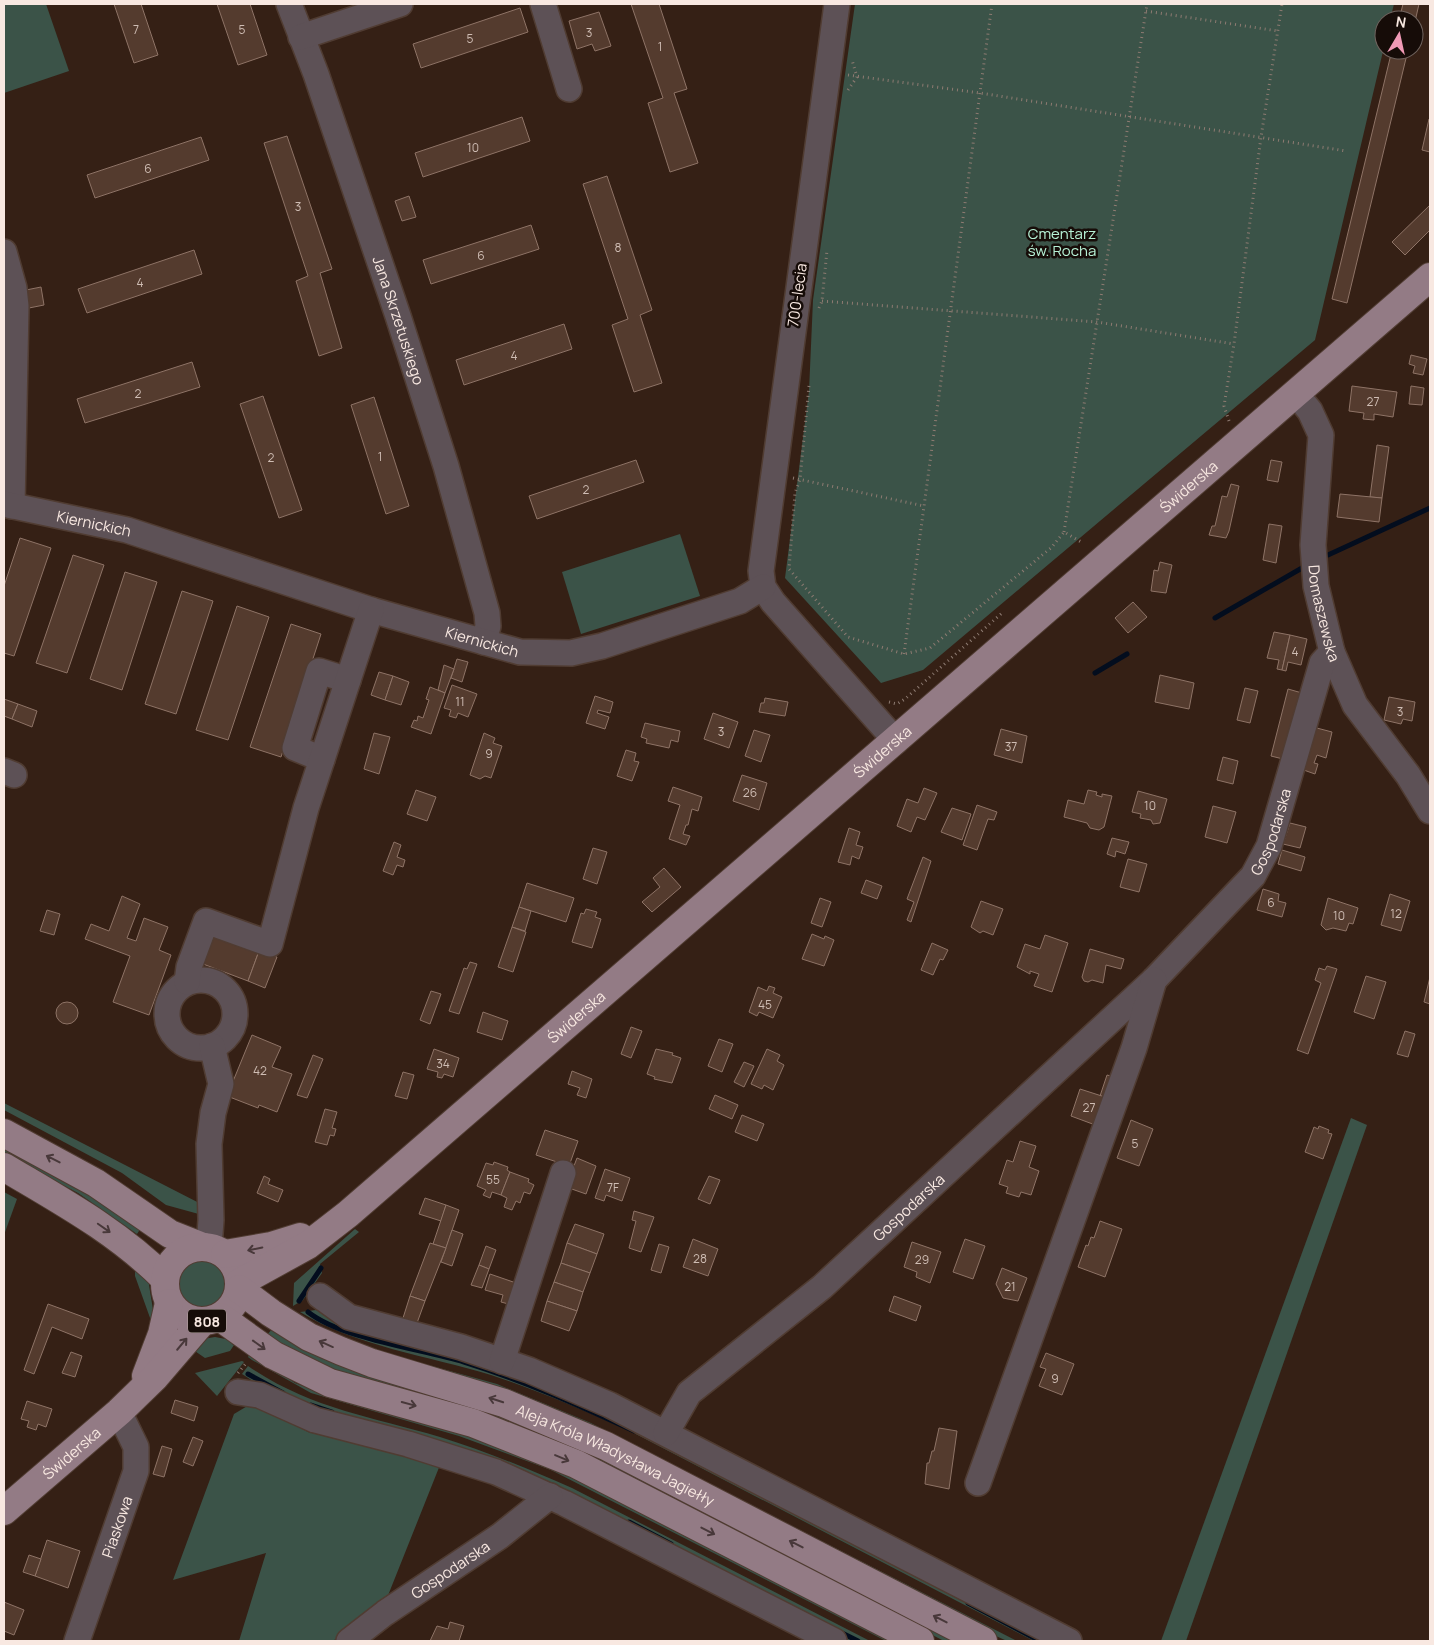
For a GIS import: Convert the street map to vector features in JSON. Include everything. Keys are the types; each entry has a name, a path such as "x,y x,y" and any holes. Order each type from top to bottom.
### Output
{"main road":[{"name":"Świderska","path":"239,1286 308,1245 334,1224 896,741 1430,277"},
{"path":"4,1134 96,1183 170,1234 212,1249 237,1270 239,1286"},
{"path":"4,1167 92,1220 139,1253 167,1291"},
{"name":"Świderska","path":"212,1249 271,1246 334,1224"},
{"name":"808","path":"212,1249 189,1249 178,1255 169,1266 167,1291 184,1317 212,1319 233,1305 239,1286"},
{"name":"Aleja Króla Władysława Jagiełły","path":"239,1286 271,1313 310,1337 372,1362 504,1403 606,1446 983,1641"},
{"name":"Świderska","path":"137,1393 162,1334 167,1291"},
{"name":"Świderska","path":"4,1511 119,1412 155,1377 189,1335 212,1319"},
{"name":"Aleja Króla Władysława Jagiełły","path":"212,1319 273,1355 330,1383 473,1423 576,1464 920,1641"}],"street":[{"name":"Jana Skrzetuskiego","path":"289,4 331,119 446,466 487,613 488,626 484,642"},
{"path":"301,36 400,4"},
{"path":"543,4 569,89"},
{"name":"700-lecia","path":"764,587 761,572 773,473 837,4"},
{"path":"4,252 14,288 16,306 8,505"},
{"name":"Domaszewska","path":"1296,394 1310,411 1321,435 1313,545 1316,586 1332,652 1355,705 1408,774 1430,811"},
{"name":"Kiernickich","path":"8,505 126,530 371,610 520,652 571,653 602,646 740,601 764,587"},
{"path":"764,587 786,618 896,741"},
{"path":"187,982 189,967 206,920 270,944 306,808 371,610"},
{"name":"Gospodarska","path":"666,1433 689,1393 822,1287 1154,980 1253,876 1269,846 1322,663 1332,652"},
{"path":"209,980 219,984 233,1001 235,1012 229,1033 212,1046 200,1048 184,1043 171,1032 166,1009 170,998 177,988 187,982 209,980"},
{"name":"Gospodarska","path":"978,1483 1134,1048 1154,980"},
{"path":"212,1046 221,1084 213,1113 209,1144 212,1249"},
{"path":"502,1361 563,1173"},
{"path":"320,1296 349,1317 461,1347 579,1391 666,1433 1069,1641"},
{"path":"238,1392 260,1395 315,1420 408,1444 496,1472 550,1496 834,1641"},
{"name":"Piaskowa","path":"77,1641 136,1471 136,1447 119,1412"},
{"name":"Gospodarska","path":"349,1641 385,1614 500,1536 550,1496"}],"path":[{"path":"904,654 992,4"},
{"path":"810,381 789,569 848,637 904,654 930,648 1052,547 1064,532 1147,4"},
{"path":"1229,420 1224,406 1261,137 1282,4"},
{"path":"1146,11 1278,31"},
{"path":"857,77 980,93 1346,150"},
{"path":"816,315 822,301 1097,322 1234,344"},
{"path":"773,473 924,506"},
{"path":"1064,532 1083,543"},
{"path":"864,703 874,694 897,704 905,699 1002,613"}],"green space":[{"path":"4,4 46,4 69,71 4,93"},
{"name":"Cmentarz św. Rocha","path":"855,4 1394,4 1392,10 1374,10 1374,60 1381,60 1315,340 923,670 881,683 785,578 809,391 813,300"},
{"path":"680,534 700,596 581,634 562,572"},
{"path":"4,1103 207,1207 206,1216 166,1205 122,1173 4,1110"},
{"path":"1351,1118 1367,1125 1186,1641 1161,1641"},
{"path":"4,1146 54,1172 141,1228 137,1234 78,1193 4,1154"},
{"path":"4,1192 17,1199 4,1235"},
{"path":"355,1229 359,1232 320,1264 322,1273 303,1300 293,1306 294,1283"},
{"path":"198,1258 208,1258 221,1265 228,1278 228,1288 221,1301 208,1308 198,1308 189,1304 182,1297 178,1288 178,1278 182,1269 189,1262"},
{"path":"135,1265 148,1274 154,1315 154,1329 135,1276"},
{"path":"316,1310 336,1319 556,1389 1053,1641 1034,1641 615,1424 491,1375 344,1334 300,1312"},
{"path":"310,1326 378,1351 497,1384 591,1423 1017,1641 1007,1641"},
{"path":"274,1327 576,1445 958,1641 944,1641 756,1544 328,1371 265,1337"},
{"path":"215,1337 231,1340 234,1345 230,1351 205,1358 189,1347 197,1340"},
{"path":"250,1353 295,1383 328,1395 467,1434 575,1476 896,1641 886,1641 551,1470 459,1436 311,1393 252,1360 248,1357"},
{"path":"244,1362 217,1396 195,1373"},
{"path":"248,1366 271,1381 318,1402 457,1442 572,1488 870,1641 848,1641 649,1537 343,1422 259,1385 242,1374"},
{"path":"254,1402 308,1432 440,1465 387,1598 333,1641 239,1641 266,1553 173,1580 234,1414"}],"building":[{"path":"114,4 141,4 158,55 134,63"},
{"path":"217,4 250,4 267,55 238,65"},
{"path":"631,4 659,4 687,89 674,93 698,163 670,172 648,103 663,98"},
{"path":"1403,4 1419,4 1418,10 1402,10"},
{"path":"520,8 528,32 421,68 413,44"},
{"path":"599,12 611,46 595,51 592,44 577,49 569,21"},
{"path":"1390,60 1406,60 1347,303 1332,299"},
{"path":"522,117 530,141 423,177 415,153"},
{"path":"1430,119 1430,152 1422,150"},
{"path":"287,136 332,269 320,273 342,348 319,356 296,281 308,276 264,143"},
{"path":"201,137 209,160 95,198 87,175"},
{"path":"607,176 652,310 640,315 662,383 634,392 612,325 628,319 583,184"},
{"path":"409,196 416,217 402,221 395,201"},
{"path":"1430,205 1430,230 1405,255 1392,242"},
{"path":"531,225 539,249 431,284 423,260"},
{"path":"194,250 202,274 87,313 78,289"},
{"path":"41,287 44,305 29,308 26,290"},
{"path":"564,324 572,349 464,385 456,360"},
{"path":"1411,355 1427,359 1423,375 1413,373 1415,366 1409,364"},
{"path":"192,362 200,387 85,423 77,399"},
{"path":"1352,386 1397,392 1393,417 1374,414 1374,420 1363,419 1364,413 1349,411"},
{"path":"1411,386 1424,388 1422,405 1409,404"},
{"path":"263,396 302,510 279,518 240,404"},
{"path":"374,397 409,506 386,514 351,405"},
{"path":"1377,445 1389,447 1382,498 1370,497"},
{"path":"636,460 644,482 537,519 529,496"},
{"path":"1271,460 1282,462 1278,482 1267,480"},
{"path":"1231,484 1239,486 1226,538 1209,535 1212,526 1215,526 1222,496 1227,497"},
{"path":"1340,494 1382,498 1379,522 1337,517"},
{"path":"1269,524 1282,526 1276,563 1263,560"},
{"path":"20,538 51,548 14,656 4,653 4,586"},
{"path":"73,555 104,565 67,673 36,663"},
{"path":"1160,562 1172,565 1166,593 1151,591 1154,570 1158,571"},
{"path":"125,572 157,582 122,690 90,679"},
{"path":"182,591 213,601 176,714 145,704"},
{"path":"1133,602 1147,617 1128,633 1115,618"},
{"path":"237,606 269,617 228,740 196,730"},
{"path":"291,624 321,634 281,757 250,747"},
{"path":"1274,632 1290,635 1282,670 1277,669 1279,660 1267,658"},
{"path":"1290,635 1307,639 1301,665 1288,662 1286,671 1282,670"},
{"path":"457,659 468,662 462,682 451,678"},
{"path":"444,665 454,669 445,693 438,690"},
{"path":"379,672 393,676 385,700 371,695"},
{"path":"1160,675 1194,683 1189,709 1155,702"},
{"path":"393,676 409,682 401,705 385,700"},
{"path":"452,685 477,694 468,717 458,713 456,718 449,716 451,710 444,708"},
{"path":"430,687 445,693 431,734 411,727 414,720 417,721 418,716 423,718 429,700 426,699"},
{"path":"1245,688 1258,691 1250,723 1237,720"},
{"path":"1288,689 1309,695 1287,760 1271,756"},
{"path":"595,696 613,702 610,713 598,710 597,713 609,717 605,729 586,723"},
{"path":"1389,697 1415,702 1412,721 1403,719 1401,724 1384,720"},
{"path":"765,698 788,702 785,716 759,712 761,703 764,703"},
{"path":"4,699 18,704 12,719 4,716"},
{"path":"18,704 37,711 32,727 12,719"},
{"path":"713,713 738,722 729,748 704,739"},
{"path":"645,723 680,731 678,742 671,740 669,748 646,743 647,739 641,737"},
{"path":"1313,727 1332,732 1326,758 1317,755 1314,763 1318,764 1315,774 1298,768"},
{"path":"1001,729 1027,736 1022,763 994,755"},
{"path":"754,730 770,735 761,762 745,756"},
{"path":"374,733 390,737 379,774 364,769"},
{"path":"484,733 495,738 493,743 502,746 491,778 485,776 480,779 470,775"},
{"path":"626,750 636,753 634,761 639,762 632,781 617,776"},
{"path":"1223,757 1238,761 1233,784 1217,780"},
{"path":"742,775 767,783 759,810 733,801"},
{"path":"673,787 702,797 698,811 692,809 688,825 686,825 683,834 690,836 686,845 669,839 680,805 668,801"},
{"path":"924,788 937,793 925,820 917,817 911,832 897,826 907,799 918,803"},
{"path":"416,790 436,797 427,821 407,814"},
{"path":"1088,790 1097,792 1096,795 1102,797 1102,794 1112,796 1104,827 1099,830 1090,828 1087,823 1064,817 1068,800 1084,804"},
{"path":"1138,791 1167,799 1160,823 1153,824 1151,820 1140,818 1141,814 1132,812"},
{"path":"977,805 997,812 994,820 988,819 977,850 963,845"},
{"path":"1213,806 1236,812 1227,843 1205,837"},
{"path":"952,808 971,814 962,840 941,832"},
{"path":"1290,823 1306,827 1300,848 1283,844"},
{"path":"849,828 860,832 856,845 863,847 859,859 852,856 850,865 838,862"},
{"path":"1112,838 1129,842 1125,854 1116,851 1115,857 1107,854"},
{"path":"394,842 401,845 397,857 405,860 403,867 397,865 393,875 383,871"},
{"path":"593,848 607,852 597,884 583,879"},
{"path":"1282,850 1305,857 1301,871 1278,864"},
{"path":"923,857 931,861 911,922 907,920 914,902 907,899"},
{"path":"1128,859 1147,864 1139,892 1120,887"},
{"path":"664,868 681,887 652,912 642,902 660,887 653,878"},
{"path":"866,880 882,886 877,899 861,893"},
{"path":"527,883 574,898 566,922 519,907"},
{"path":"1263,889 1279,894 1278,901 1286,903 1282,917 1257,910"},
{"path":"1390,894 1410,901 1401,931 1381,925"},
{"path":"122,896 140,904 127,938 136,941 144,918 168,927 159,950 171,955 149,1015 113,1002 130,956 85,939 91,924 109,931"},
{"path":"820,898 831,902 822,927 811,923"},
{"path":"1328,898 1358,908 1353,924 1349,923 1346,931 1333,928 1326,930 1321,925"},
{"path":"981,901 1003,909 993,935 983,931 980,933 971,927"},
{"path":"519,907 531,911 525,931 512,927"},
{"path":"586,909 597,912 595,917 601,919 592,948 572,942 581,913 584,914"},
{"path":"47,910 60,914 54,935 40,931"},
{"path":"512,927 526,932 513,972 498,967"},
{"path":"214,933 259,951 248,981 203,964"},
{"path":"812,934 824,939 825,936 834,940 824,966 802,959"},
{"path":"1045,935 1068,943 1052,992 1034,986 1039,974 1030,971 1030,974 1017,967 1025,944 1040,949"},
{"path":"932,943 948,950 943,960 940,959 933,975 921,970"},
{"path":"1090,949 1124,959 1121,969 1106,965 1103,983 1092,980 1084,981 1082,977"},
{"path":"259,951 277,957 265,988 248,981"},
{"path":"470,962 477,964 459,1014 449,1011 464,968 467,969"},
{"path":"1327,966 1337,969 1308,1054 1297,1050 1321,983 1315,980 1319,968 1325,970"},
{"path":"1366,976 1386,982 1374,1019 1354,1012"},
{"path":"1430,977 1430,1004 1424,1002"},
{"path":"769,986 775,988 773,993 782,997 773,1018 759,1012 757,1016 749,1012 758,987 767,991"},
{"path":"431,991 441,994 430,1024 420,1020"},
{"path":"67,1002 75,1005 78,1013 75,1021 67,1024 59,1021 56,1013 59,1005"},
{"path":"483,1012 508,1021 502,1040 477,1032"},
{"path":"631,1027 642,1031 631,1058 621,1054"},
{"path":"1405,1031 1415,1034 1408,1057 1397,1054"},
{"path":"252,1035 281,1047 272,1067 292,1074 277,1112 259,1105 258,1108 227,1096"},
{"path":"719,1039 733,1044 722,1072 708,1066"},
{"path":"434,1049 459,1058 453,1077 444,1074 442,1078 437,1077 438,1072 427,1069"},
{"path":"656,1049 673,1053 672,1055 681,1058 672,1083 654,1079 655,1077 647,1074"},
{"path":"767,1049 780,1055 777,1061 784,1065 773,1090 764,1085 762,1089 751,1084"},
{"path":"313,1055 323,1059 307,1098 297,1095"},
{"path":"744,1062 754,1066 744,1087 734,1082"},
{"path":"572,1071 592,1079 586,1098 577,1095 580,1088 568,1084"},
{"path":"403,1072 414,1075 407,1099 395,1096"},
{"path":"1107,1075 1118,1078 1111,1099 1100,1096"},
{"path":"1080,1089 1108,1098 1098,1126 1071,1116"},
{"path":"715,1095 738,1105 732,1119 709,1109"},
{"path":"325,1109 337,1112 332,1128 336,1129 334,1136 330,1135 327,1145 315,1142"},
{"path":"742,1115 764,1124 757,1141 735,1132"},
{"path":"1131,1120 1153,1129 1139,1166 1117,1158"},
{"path":"1319,1126 1329,1130 1328,1133 1332,1134 1323,1159 1305,1152 1314,1127 1318,1129"},
{"path":"545,1130 578,1141 569,1166 536,1155"},
{"path":"1020,1141 1036,1146 1029,1167 1039,1171 1031,1195 1021,1192 1019,1197 1006,1193 1008,1187 999,1184 1007,1160 1013,1162"},
{"path":"577,1158 596,1166 586,1194 566,1187"},
{"path":"494,1162 508,1167 507,1170 510,1172 501,1195 492,1192 490,1198 483,1195 486,1190 477,1186 486,1163 493,1165"},
{"path":"605,1169 630,1178 622,1201 606,1195 604,1201 595,1198"},
{"path":"510,1172 529,1179 528,1182 534,1185 530,1194 524,1192 520,1203 516,1201 512,1210 504,1207 507,1198 501,1195"},
{"path":"264,1176 270,1179 268,1184 283,1190 278,1202 257,1193"},
{"path":"709,1176 720,1180 710,1204 698,1199"},
{"path":"425,1198 446,1205 441,1221 419,1214"},
{"path":"446,1205 459,1210 446,1248 433,1244"},
{"path":"634,1211 654,1217 641,1252 629,1248 636,1221 632,1220"},
{"path":"1100,1221 1122,1229 1105,1277 1078,1267 1086,1245 1088,1246 1091,1237 1094,1238"},
{"path":"575,1224 604,1234 597,1254 567,1243"},
{"path":"452,1230 463,1234 452,1266 441,1262"},
{"path":"693,1239 718,1249 708,1276 683,1267"},
{"path":"965,1239 985,1246 973,1279 953,1272"},
{"path":"912,1242 941,1252 930,1283 916,1277 917,1272 904,1267"},
{"path":"430,1243 446,1248 425,1301 410,1296"},
{"path":"567,1243 597,1254 590,1273 561,1263"},
{"path":"659,1244 669,1247 661,1273 651,1270"},
{"path":"486,1246 496,1250 489,1269 479,1265"},
{"path":"561,1263 590,1273 583,1292 554,1282"},
{"path":"479,1265 489,1269 482,1288 471,1285"},
{"path":"1002,1268 1027,1278 1018,1301 1003,1298 996,1284"},
{"path":"490,1274 519,1284 512,1305 501,1302 503,1295 485,1290"},
{"path":"554,1282 583,1292 577,1311 547,1301"},
{"path":"410,1296 425,1301 417,1323 403,1318"},
{"path":"894,1296 921,1306 916,1321 889,1311"},
{"path":"547,1301 577,1311 569,1331 541,1321"},
{"path":"48,1304 89,1319 82,1339 52,1327 34,1374 24,1370"},
{"path":"71,1352 82,1356 75,1377 62,1373"},
{"path":"1046,1353 1074,1364 1062,1395 1039,1386 1046,1369 1040,1367"},
{"path":"175,1400 198,1407 194,1421 171,1413"},
{"path":"27,1401 52,1409 46,1427 38,1424 36,1430 27,1427 29,1421 21,1419"},
{"path":"939,1428 957,1431 949,1489 925,1484 927,1463 929,1463 932,1451 934,1451"},
{"path":"193,1437 203,1441 193,1466 183,1462"},
{"path":"162,1446 172,1449 164,1477 153,1474"},
{"path":"47,1540 80,1551 68,1588 35,1576"},
{"path":"29,1555 41,1559 35,1576 23,1572"},
{"path":"4,1602 24,1610 14,1635 4,1631"},
{"path":"450,1622 464,1626 459,1641 430,1641 437,1626 448,1629"}],"waterway":[{"path":"1328,555 1430,508"},
{"path":"1215,618 1302,568"},
{"path":"1095,673 1127,654"},
{"path":"299,1301 321,1268"},
{"path":"308,1312 323,1321 361,1336 464,1362 529,1385 634,1431"},
{"path":"248,1374 283,1393"},
{"path":"311,1405 332,1412"},
{"path":"629,1522 671,1544"},
{"path":"968,1603 1040,1641"},
{"path":"838,1631 858,1641"}]}
